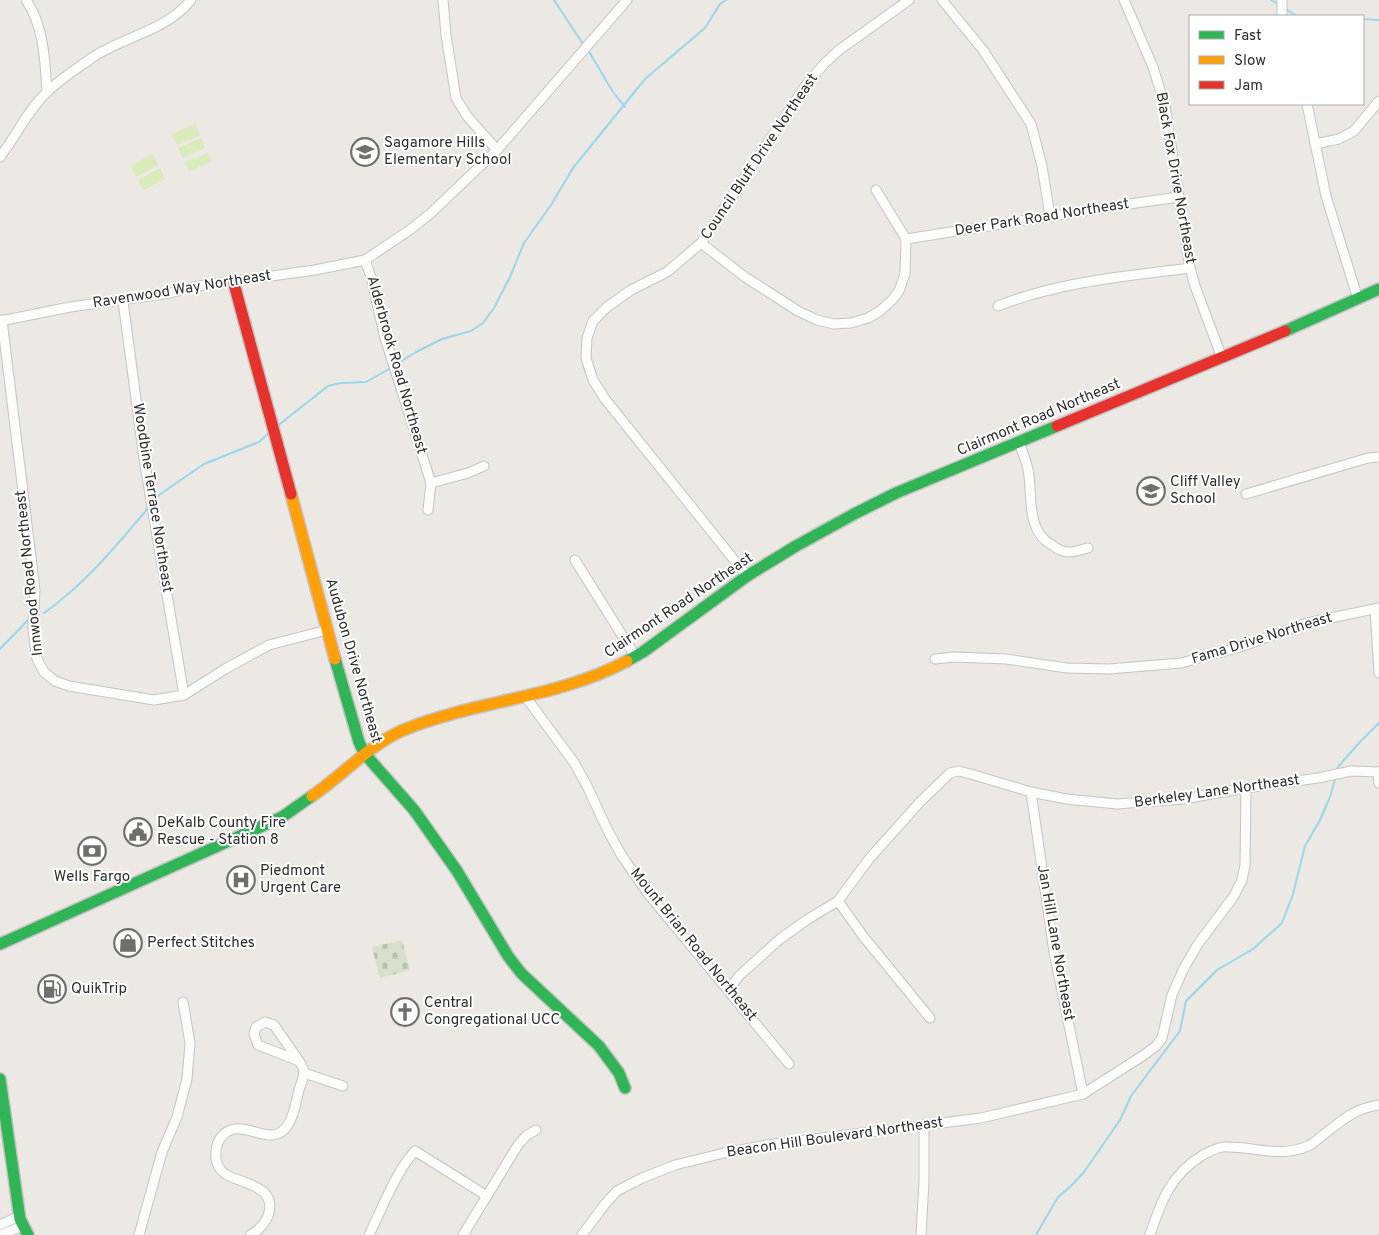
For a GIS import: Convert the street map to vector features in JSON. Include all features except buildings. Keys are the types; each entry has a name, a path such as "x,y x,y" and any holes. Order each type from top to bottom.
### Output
{"main road":[{"name":"Audubon Drive Northeast","path":"233,280 327,630 359,742 364,753 414,810 457,871 508,956 521,973 599,1046 619,1074 625,1088"},
{"name":"Clairmont Road Northeast","path":"0,944 282,817 317,793 364,753 410,727 588,679 608,671 635,656 747,576 796,546 896,493 1222,358 1379,289"},
{"path":"0,1079 24,1226"}],"street":[{"path":"26,0 37,18 42,40 47,92"},
{"path":"0,157 47,92 94,56 163,23 182,11 191,0"},
{"path":"443,0 446,35 456,98 467,116 497,150"},
{"name":"Alderbrook Road Northeast","path":"428,510 431,483 385,338 365,260 432,213 497,150 627,0"},
{"name":"Council Bluff Drive Northeast","path":"747,576 605,399 592,380 586,358 587,338 593,321 607,307 631,290 667,272 701,243 810,80 839,50 909,0"},
{"path":"942,0 983,50 1031,124 1042,166 1050,216"},
{"name":"Black Fox Drive Northeast","path":"1124,0 1153,66 1165,106 1190,268 1222,358"},
{"path":"1282,0 1282,15"},
{"path":"1315,144 1339,139 1354,131 1379,101"},
{"path":"1307,105 1326,196 1358,299"},
{"path":"701,243 746,277 798,311 817,320 834,324 851,323 868,318 880,311 893,299 899,291 905,274 906,240 876,190"},
{"name":"Deer Park Road Northeast","path":"906,240 1179,197"},
{"name":"Ravenwood Way Northeast","path":"1,320 70,307 170,293 233,280 315,270 365,260"},
{"path":"998,306 1020,297 1096,279 1190,268"},
{"name":"Woodbine Terrace Northeast","path":"122,301 144,459 184,695"},
{"name":"Innwood Road Northeast","path":"1,320 35,590 33,629 37,659 44,672 55,681 69,686 154,700 184,695 225,669 269,645 327,630"},
{"path":"1019,442 1028,469 1033,521 1041,536 1060,550 1070,552 1088,548"},
{"path":"1246,494 1379,456"},
{"path":"431,483 468,473 484,466"},
{"path":"575,560 635,656"},
{"path":"1377,608 1379,673"},
{"name":"Fama Drive Northeast","path":"935,659 954,657 1006,659 1076,668 1109,669 1181,663 1240,647 1307,623 1377,608"},
{"name":"Mount Brian Road Northeast","path":"525,696 575,764 608,831 638,879 699,957 789,1064"},
{"name":"Berkeley Lane Northeast","path":"728,990 740,975 780,939 838,901 870,859 920,802 950,773 974,774 1031,792 1074,800 1117,804 1182,799 1318,778 1351,771 1378,772"},
{"path":"1378,772 1379,783"},
{"path":"1083,1094 1156,1046 1162,1038 1172,995 1184,968 1198,944 1234,896 1242,880 1245,865 1246,788"},
{"name":"Jan Hill Lane Northeast","path":"1031,792 1054,952 1083,1094"},
{"path":"838,901 863,936 930,1018"},
{"path":"139,1235 162,1152 177,1117 187,1079 190,1043 184,1002"},
{"path":"250,1235 262,1226 268,1215 270,1206 266,1194 251,1184 224,1173 216,1161 216,1150 223,1135 231,1130 245,1129 271,1135 283,1131 293,1116 304,1073 299,1061 274,1025 265,1022 256,1027 254,1034 258,1045 299,1061"},
{"path":"304,1073 343,1086"},
{"name":"Beacon Hill Boulevard Northeast","path":"582,1235 604,1204 617,1191 642,1178 675,1165 724,1152 767,1145 981,1118 1083,1094"},
{"path":"1150,1235 1161,1202 1181,1171 1210,1151 1227,1146 1273,1153 1309,1146 1350,1114 1364,1108 1379,1106"},
{"path":"921,1235 924,1181 924,1125"},
{"path":"463,1235 518,1145 527,1135 536,1130"},
{"path":"369,1235 401,1170 415,1151 487,1196"},
{"path":"0,1225 24,1226"},
{"path":"0,1235 24,1226"}],"green space":[{"path":"195,124 200,135 177,145 172,134"},
{"path":"201,138 205,148 183,158 178,148"},
{"path":"208,153 211,162 189,171 185,162"},
{"path":"152,154 158,165 136,177 131,166"},
{"path":"160,168 165,179 144,190 138,180"},
{"path":"402,940 410,970 380,978 372,947"}],"waterway":[{"path":"554,0 583,44"},
{"path":"397,364 442,339 471,331 483,323 494,308 510,277 524,243 551,205 573,168 645,79 705,28 720,4 726,0"},
{"path":"1271,0 1278,4"},
{"path":"1284,8 1295,15"},
{"path":"1364,19 1379,20"},
{"path":"588,50 613,92 625,107"},
{"path":"276,427 328,386 341,383 366,382 391,368"},
{"path":"154,501 159,495 204,464 259,442 269,433"},
{"path":"44,613 87,577 113,550 149,507"},
{"path":"0,649 30,618"},
{"path":"1337,772 1338,767 1379,723"},
{"path":"1036,1235 1058,1197 1084,1172 1120,1120 1131,1096 1180,1031 1186,1001 1217,970 1253,949 1282,923 1293,894 1305,846 1320,820 1330,797 1336,776"}],"traffic: fast":[{"path":"1285,331 1379,289"},
{"path":"627,661 643,652 747,576 854,514 896,493 1057,426"},
{"path":"335,659 359,742 364,753 414,810 457,871 508,956 521,973 599,1046 619,1073 625,1088"},
{"path":"0,944 282,817 312,796"},
{"path":"0,1079 20,1219 28,1235"}],"traffic: slow":[{"path":"291,494 335,659"},
{"path":"312,796 366,753 401,731 457,712 572,684 600,674 627,661"}],"traffic: jam":[{"path":"233,280 291,494"},
{"path":"1057,426 1285,331"}],"place":[{"name":"Sagamore Hills Elementary School","path":"365,152"},
{"name":"Cliff Valley School","path":"1151,491"},
{"name":"DeKalb County Fire Rescue - Station 8","path":"138,832"},
{"name":"Wells Fargo","path":"92,851"},
{"name":"Piedmont Urgent Care","path":"241,880"},
{"name":"Perfect Stitches","path":"128,943"},
{"name":"QuikTrip","path":"52,989"},
{"name":"Central Congregational UCC","path":"405,1012"}]}
